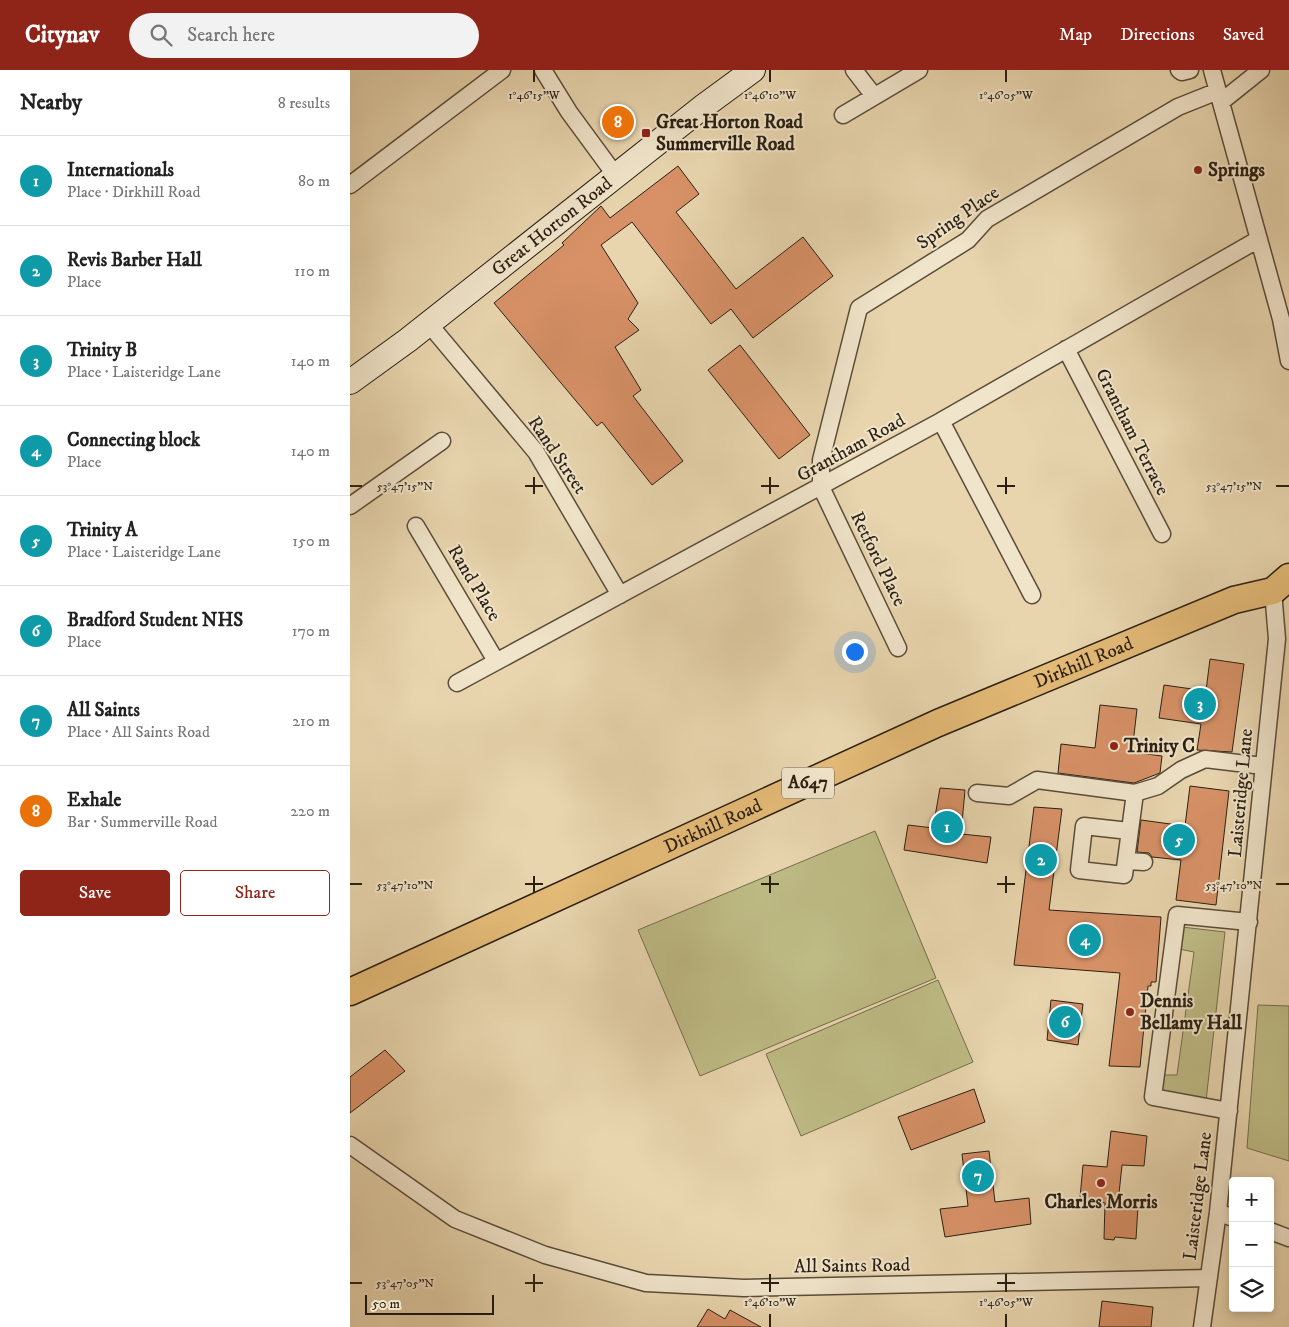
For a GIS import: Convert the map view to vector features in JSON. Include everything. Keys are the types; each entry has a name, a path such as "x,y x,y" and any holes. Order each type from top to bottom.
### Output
{"main road":[{"name":"Dirkhill Road","path":"350,992 938,723 1234,600 1281,584"}],"street":[{"path":"350,185 502,70"},
{"path":"543,70 569,112 616,176"},
{"name":"Great Horton Road","path":"350,382 429,324 753,70"},
{"path":"854,70 874,96"},
{"path":"843,115 919,70"},
{"path":"1179,70 1182,72 1190,70"},
{"path":"1212,70 1259,238 1285,316 1289,361"},
{"name":"Spring Place","path":"821,487 821,460 859,308 968,240 987,219 1178,107 1220,96 1261,70"},
{"name":"Grantham Road","path":"457,683 941,421 1259,238"},
{"name":"Rand Street","path":"429,324 536,452 620,595"},
{"name":"Grantham Terrace","path":"1066,349 1162,534"},
{"path":"941,421 1032,595"},
{"path":"350,506 442,441"},
{"name":"Retford Place","path":"821,487 898,648"},
{"name":"Rand Place","path":"416,526 496,661"},
{"name":"Laisteridge Lane","path":"1202,1327 1208,1278 1225,1215 1229,1111 1281,584"},
{"path":"977,793 1009,796 1037,780 1135,793 1158,786 1181,770 1205,759 1264,766"},
{"path":"1129,831 1084,826 1079,870 1124,875 1135,793"},
{"path":"1126,860 1144,862"},
{"path":"1229,1111 1153,1097 1177,915 1249,922"},
{"name":"All Saints Road","path":"350,1145 455,1219 545,1255 646,1283 744,1288 1208,1278"},
{"path":"1274,1232 1289,1238"}],"shaded area":[{"path":"875,831 936,978 700,1076 638,930"},
{"path":"1182,927 1225,932 1206,1101 1159,1094 1161,1075 1177,1075 1194,952 1179,949"},
{"path":"938,980 973,1062 801,1136 766,1054"},
{"path":"1258,1005 1289,1006 1289,1161 1247,1148"}],"building":[{"path":"678,166 699,194 676,212 736,289 803,237 833,276 753,338 731,309 711,324 632,222 601,245 638,303 628,319 639,330 615,347 641,390 633,396 683,461 652,485 602,422 597,426 494,303 564,245 562,243 601,206 610,218"},
{"path":"740,345 810,435 779,459 708,370"},
{"path":"1210,659 1244,664 1232,752 1197,750 1201,724 1159,718 1164,685 1206,691"},
{"name":"Trinity C","path":"1100,705 1137,709 1132,752 1162,756 1160,773 1134,783 1058,773 1061,744 1095,748"},
{"path":"1190,786 1229,791 1216,905 1176,900 1181,860 1152,857 1149,853 1137,852 1141,820 1185,826"},
{"path":"940,788 965,790 961,834 991,837 987,863 904,850 908,825 933,828"},
{"path":"1034,807 1062,809 1049,910 1161,917 1156,982 1151,982 1151,986 1148,986 1140,1067 1109,1066 1120,973 1014,965"},
{"path":"1051,1000 1083,1004 1078,1045 1047,1040"},
{"path":"385,1050 405,1071 350,1113 350,1077"},
{"path":"974,1089 985,1122 911,1150 898,1117"},
{"name":"Charles Morris","path":"1111,1131 1147,1136 1144,1166 1122,1165 1118,1203 1138,1206 1136,1239 1115,1237 1114,1240 1104,1239 1105,1203 1080,1198 1083,1165 1107,1167"},
{"path":"989,1151 995,1202 1029,1198 1031,1224 945,1237 940,1209 968,1206 962,1154"},
{"path":"1102,1301 1153,1307 1151,1327 1099,1327"},
{"path":"708,1309 725,1319 730,1310 761,1327 697,1327"}],"place":[{"name":"Exhale","path":"618,122"},
{"name":"Great Horton Road Summerville Road","path":"646,133"},
{"name":"Springs","path":"1198,170"},
{"name":"Trinity B","path":"1200,704"},
{"name":"Trinity C","path":"1114,746"},
{"name":"Internationals","path":"947,827"},
{"name":"Trinity A","path":"1179,840"},
{"name":"Revis Barber Hall","path":"1041,860"},
{"name":"Connecting block","path":"1085,940"},
{"name":"Dennis Bellamy Hall","path":"1130,1012"},
{"name":"Bradford Student NHS","path":"1065,1022"},
{"name":"All Saints","path":"978,1176"},
{"name":"Charles Morris","path":"1101,1183"}]}
